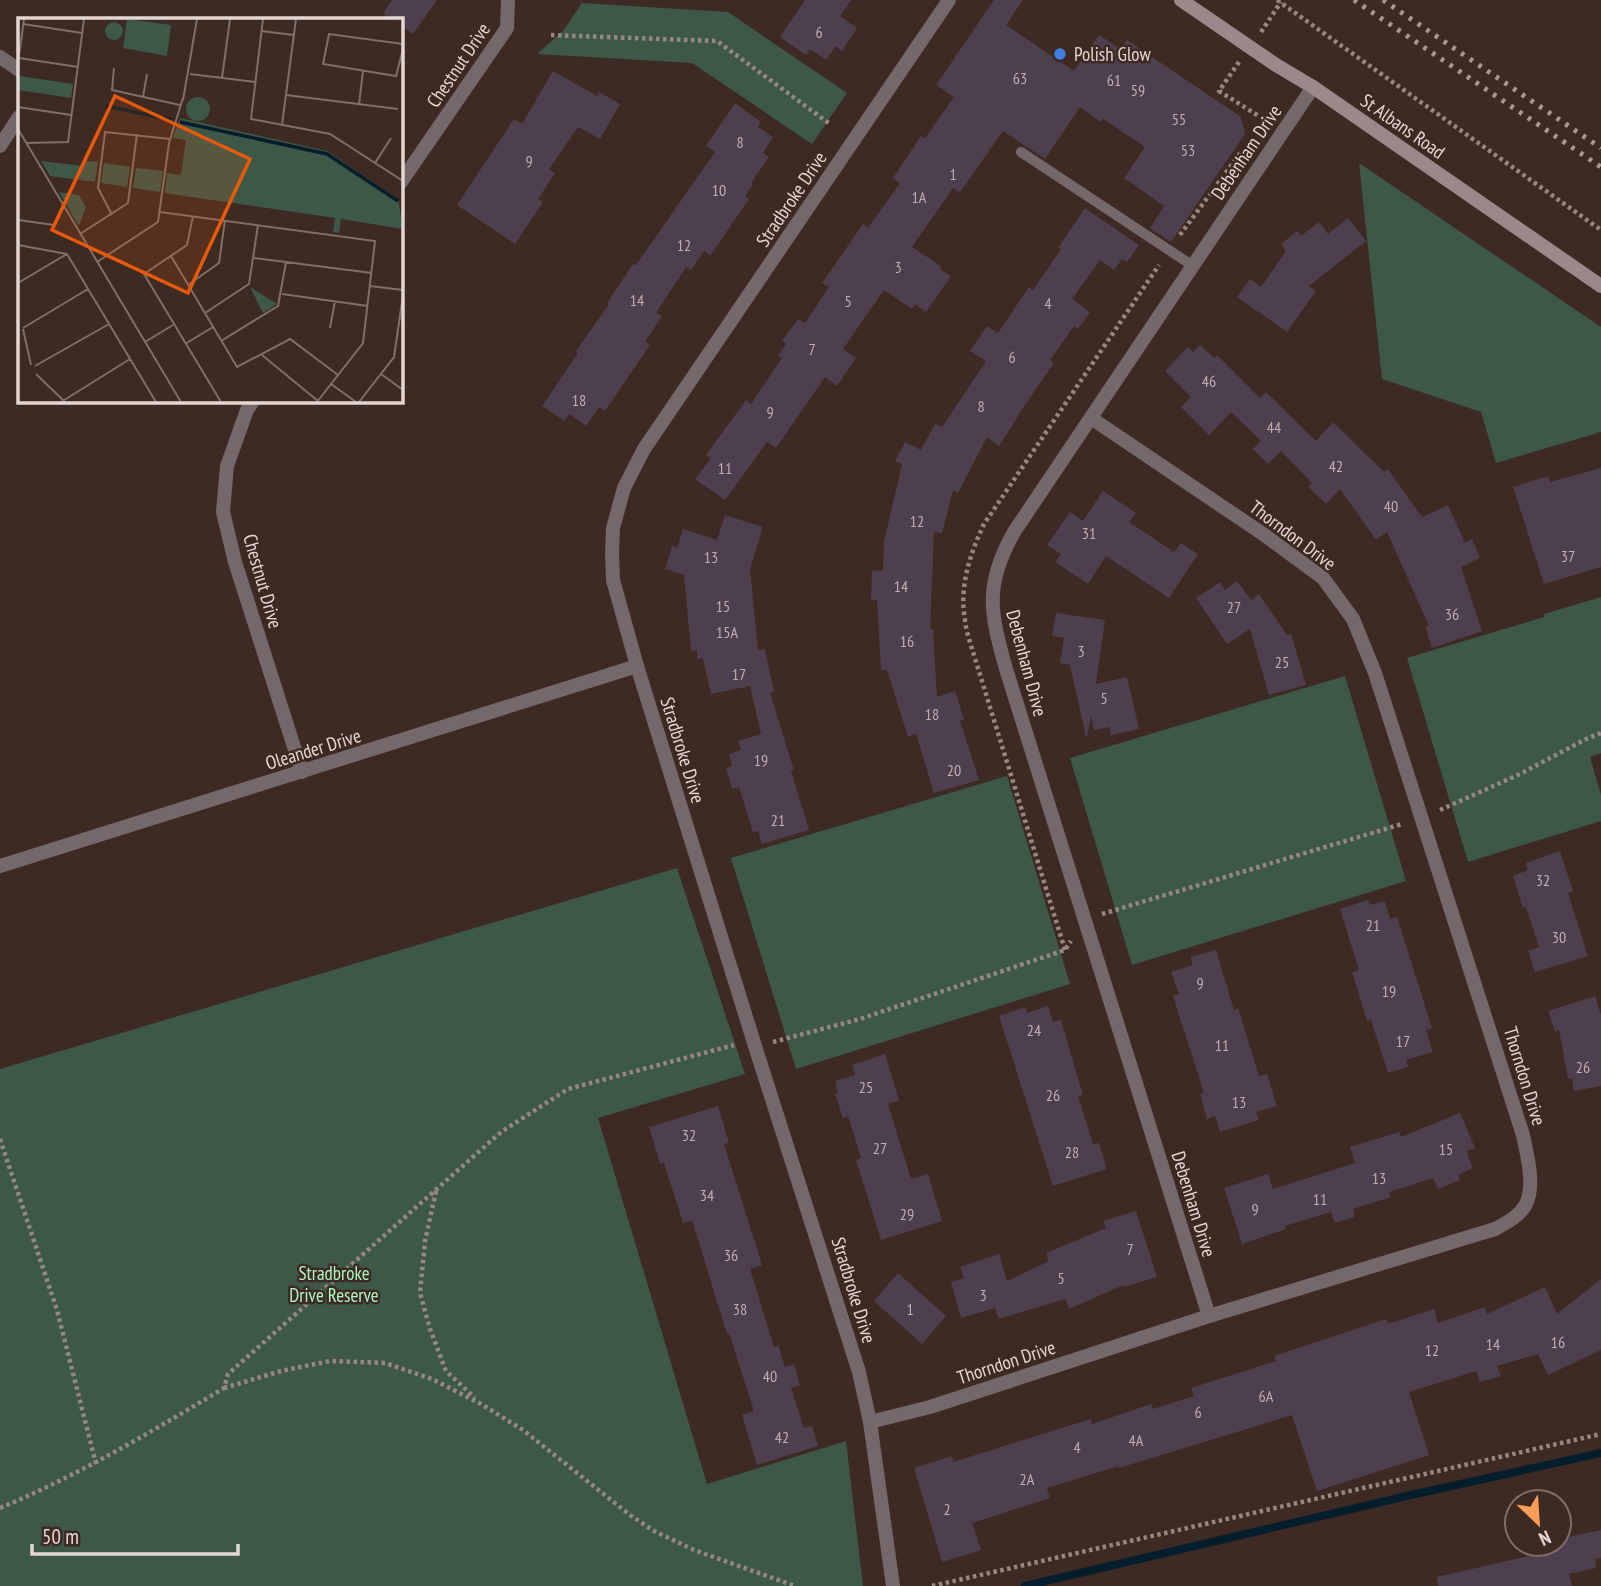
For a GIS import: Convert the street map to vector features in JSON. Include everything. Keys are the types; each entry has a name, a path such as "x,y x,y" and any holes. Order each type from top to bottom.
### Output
{"main road":[{"name":"St Albans Road","path":"1181,0 1601,286"}],"street":[{"name":"Chestnut Drive","path":"402,181 507,28 508,0"},
{"name":"Stradbroke Drive","path":"892,1586 870,1422 859,1372 637,666 613,580 612,555 613,528 624,488 645,449 949,0"},
{"path":"0,57 18,69"},
{"name":"Debenham Drive","path":"1209,1316 1003,659 992,603 996,574 1004,550 1014,532 1313,88"},
{"path":"0,146 18,119"},
{"name":"Chestnut Drive","path":"252,402 227,466 223,512 235,562 302,772"},
{"name":"Thorndon Drive","path":"870,1422 930,1407 1209,1316 1495,1229 1511,1221 1525,1205 1529,1191 1530,1167 1523,1135 1375,673 1353,619 1323,578 1263,534 1091,418"},
{"name":"Oleander Drive","path":"0,866 637,666"}],"lane":[{"path":"1021,152 1193,266"}],"path":[{"path":"1277,0 1601,230"},
{"path":"551,36 717,41 830,124"},
{"path":"1219,90 1265,120 1289,124"},
{"path":"1065,950 970,642 963,599 966,572 985,524 1169,250 1249,142"},
{"path":"224,1388 228,1374 501,1132 568,1089 735,1045 755,1046 860,1018 1065,950 1085,919 1422,818 1520,774 1601,733"},
{"path":"0,1139 57,1310 96,1464"},
{"path":"436,1190 425,1241 420,1293 446,1371 481,1404"},
{"path":"0,1508 96,1464 224,1388 281,1371 330,1361 385,1363 432,1379 481,1404 523,1430 654,1531 694,1550 795,1586"},
{"path":"932,1586 1601,1434"}],"green space":[{"path":"582,3 728,12 847,93 812,144 692,63 537,54 563,31"},
{"path":"1359,163 1601,327 1601,432 1496,463 1481,412 1382,379"},
{"path":"1601,597 1601,753 1590,757 1601,795 1601,821 1468,862 1407,658"},
{"path":"1345,676 1406,881 1132,965 1070,758"},
{"path":"1007,776 1070,984 796,1069 731,858"},
{"name":"Stradbroke Drive Reserve","path":"677,868 745,1074 598,1118 707,1484 846,1441 863,1586 0,1586 0,1069"}],"building":[{"path":"392,0 437,0 413,34 402,27 402,18 389,18 383,14"},
{"path":"805,0 851,0 840,16 857,28 842,51 836,46 826,60 810,49 806,55 780,37"},
{"path":"994,0 1023,0 1006,25 1074,71 1099,35 1120,49 1127,40 1241,117 1245,134 1171,242 1150,228 1164,206 1124,178 1145,147 1103,119 1101,122 1080,107 1045,159 1003,131 960,192 953,188 912,247 951,276 926,312 915,304 912,309 884,290 843,349 856,358 837,386 825,377 776,448 767,442 725,500 695,479 711,458 706,455 746,400 751,404 782,358 778,355 786,344 782,341 798,319 805,323 829,287 822,283 863,224 868,228 900,183 893,178 921,136 925,138 954,97 936,85"},
{"path":"553,71 597,96 599,92 620,104 600,139 578,127 549,169 555,173 538,199 543,202 515,244 457,205 514,119 522,124"},
{"path":"735,103 761,122 758,127 773,137 763,153 769,157 745,196 749,199 710,256 704,251 691,270 686,267 656,313 662,316 645,342 650,345 605,411 599,407 586,426 569,414 564,421 542,406 633,264 636,265 715,152 706,146"},
{"path":"1085,208 1139,245 1127,262 1122,259 1114,270 1100,260 1072,299 1090,312 1078,329 1074,326 1050,360 1054,363 999,446 987,437 958,493 953,490 942,533 934,532 930,629 933,629 937,697 955,691 964,719 960,721 979,780 934,793 916,734 908,737 887,670 881,670 877,600 871,600 872,570 883,571 884,542 902,464 895,461 905,442 921,450 935,424 942,427 986,361 970,351 987,326 998,333 1029,287 1033,290"},
{"path":"1348,218 1366,241 1309,286 1316,291 1287,332 1237,297 1250,279 1261,287 1286,251 1281,244 1297,231 1301,236 1319,222 1328,234"},
{"path":"1200,345 1214,358 1217,355 1260,398 1266,392 1316,441 1333,422 1384,472 1388,469 1422,517 1448,505 1465,543 1472,539 1480,558 1461,567 1482,631 1432,648 1425,627 1429,626 1387,532 1376,540 1340,489 1326,504 1308,487 1312,483 1281,451 1268,464 1253,449 1261,441 1231,412 1209,435 1181,407 1191,397 1165,371 1188,347 1193,352"},
{"path":"1601,468 1601,567 1544,584 1513,487 1548,476 1550,482"},
{"path":"1103,491 1136,513 1129,522 1174,552 1181,543 1198,554 1169,598 1106,556 1088,584 1055,562 1061,554 1047,545 1070,512 1083,521"},
{"path":"725,515 763,527 750,569 758,650 765,649 774,692 770,693 809,830 762,844 758,831 753,832 739,787 732,789 726,768 732,766 729,754 741,750 738,741 761,734 750,686 711,694 703,658 697,659 697,650 691,651 684,575 665,569 672,546 677,548 683,529 717,540"},
{"path":"1237,581 1251,600 1259,594 1287,635 1291,634 1306,685 1269,695 1250,629 1227,644 1196,598 1220,582 1225,590"},
{"path":"1056,613 1105,620 1096,684 1127,677 1139,729 1111,735 1109,727 1094,730 1091,716 1086,737 1070,665 1060,663 1064,638 1052,636"},
{"path":"1560,851 1573,891 1568,893 1588,956 1535,972 1528,951 1539,947 1513,876 1528,870 1526,863"},
{"path":"1368,900 1370,905 1385,901 1390,919 1397,917 1432,1028 1426,1030 1433,1052 1406,1060 1408,1067 1388,1073 1371,1020 1367,1021 1352,972 1359,970 1340,909"},
{"path":"1216,950 1234,1010 1238,1008 1259,1076 1267,1074 1277,1106 1256,1112 1259,1120 1220,1132 1215,1116 1207,1119 1200,1094 1204,1093 1173,996 1179,994 1171,972 1193,965 1190,957"},
{"path":"1595,996 1601,1015 1601,1086 1574,1091 1572,1078 1568,1079 1559,1030 1555,1032 1548,1011"},
{"path":"1048,1006 1053,1022 1061,1020 1083,1095 1078,1096 1093,1144 1099,1143 1107,1169 1053,1186 999,1016 1025,1007 1027,1013"},
{"path":"885,1054 899,1100 888,1104 911,1179 928,1174 942,1221 881,1240 856,1160 861,1158 848,1116 843,1118 835,1094 838,1093 835,1081 855,1075 852,1065"},
{"path":"718,1106 729,1143 724,1144 762,1265 750,1269 774,1347 778,1345 785,1367 794,1364 800,1385 791,1388 804,1428 812,1426 818,1446 757,1465 742,1415 754,1411 692,1220 683,1223 664,1163 660,1164 649,1127"},
{"path":"1460,1113 1475,1148 1466,1151 1473,1168 1458,1175 1460,1180 1438,1189 1433,1178 1389,1192 1391,1197 1353,1209 1355,1217 1335,1223 1331,1212 1285,1226 1286,1229 1242,1244 1224,1188 1268,1174 1273,1189 1355,1163 1350,1147 1399,1132 1401,1137"},
{"path":"1136,1211 1157,1277 1124,1287 1123,1285 1069,1309 1065,1299 999,1319 995,1308 961,1318 951,1282 964,1278 960,1267 999,1254 1007,1281 1049,1261 1046,1253 1106,1228 1103,1221"},
{"path":"898,1273 946,1316 922,1344 874,1301"},
{"path":"1601,1279 1601,1350 1548,1375 1538,1354 1497,1366 1501,1376 1480,1382 1476,1371 1409,1392 1429,1455 1317,1491 1292,1415 1047,1488 1050,1498 972,1523 981,1550 942,1562 914,1468 952,1456 953,1462 1091,1419 1092,1424 1151,1404 1153,1409 1194,1396 1191,1388 1276,1361 1274,1356 1386,1319 1388,1324 1434,1309 1438,1323 1485,1307 1487,1314 1545,1287 1557,1314"},
{"path":"1601,1530 1601,1558 1595,1559 1596,1568 1569,1574 1572,1586 1438,1586 1437,1577 1519,1558 1573,1558 1573,1536"}],"waterway":[{"path":"1025,1586 1601,1453"}],"railway":[{"path":"1354,0 1601,167"},
{"path":"1383,0 1601,148"}],"place":[{"name":"Polish Glow","path":"1060,54"}]}
